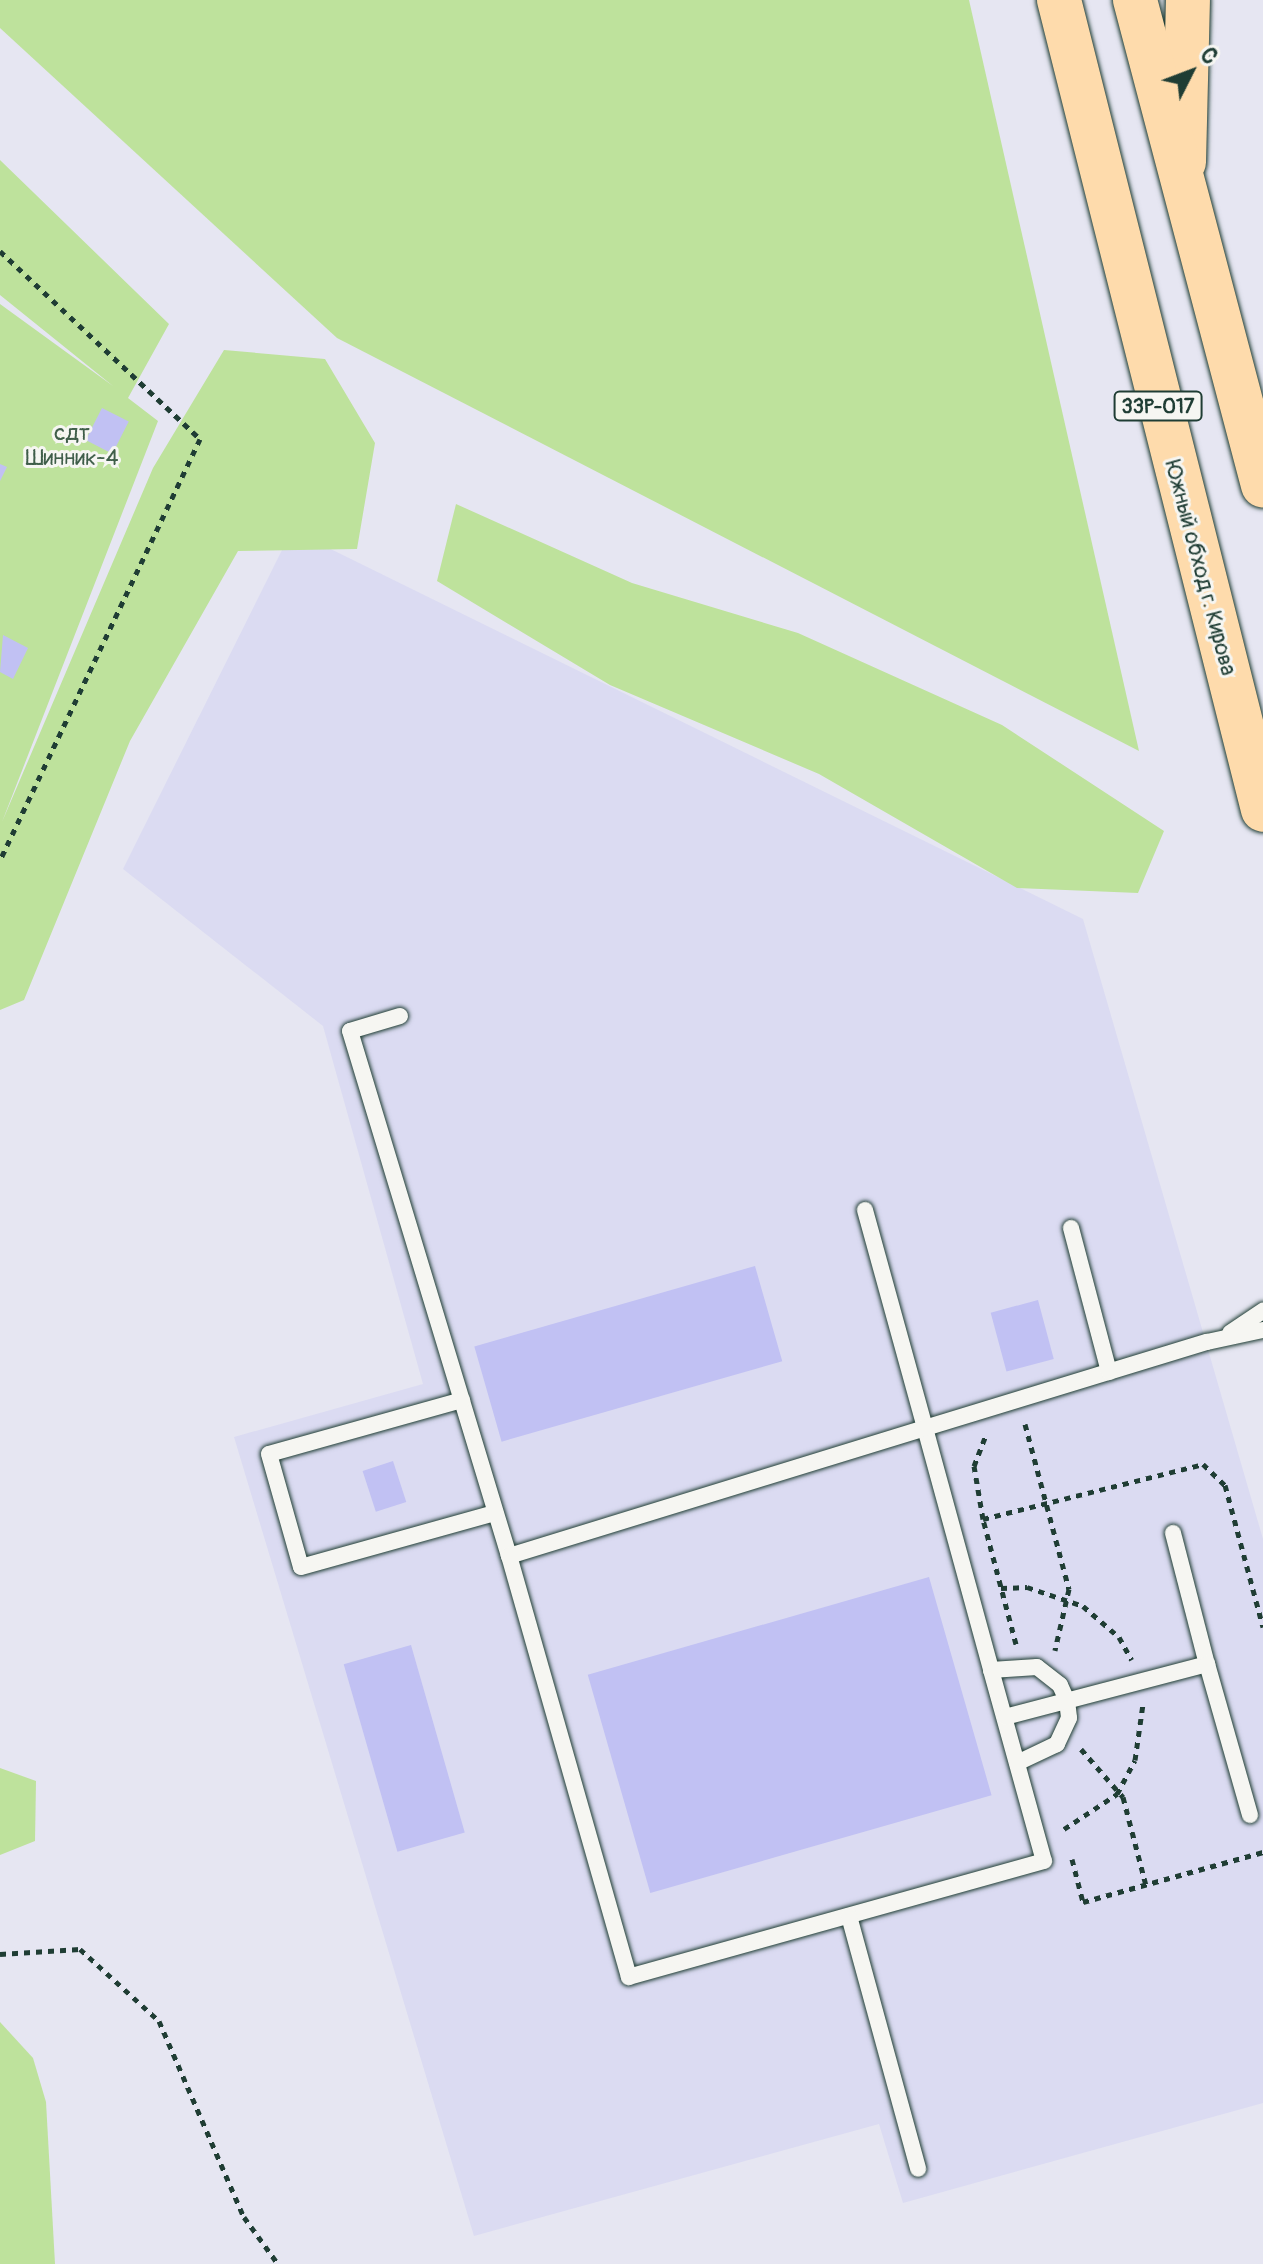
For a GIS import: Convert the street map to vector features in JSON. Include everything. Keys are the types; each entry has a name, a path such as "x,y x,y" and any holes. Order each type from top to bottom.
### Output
{"main road":[{"name":"Южный обход г. Кирова","path":"1059,0 1263,810"},
{"name":"33Р-017","path":"1135,0 1263,485"},
{"path":"1183,189 1188,0"}],"lane":[{"path":"400,1016 350,1031 509,1556 629,1977 1044,1861 865,1210"},
{"path":"1071,1228 1109,1372"},
{"path":"1226,1336 1263,1311"},
{"path":"509,1556 1226,1336 1263,1330"},
{"path":"462,1400 269,1454 301,1567 495,1513"},
{"path":"1173,1533 1250,1815"},
{"path":"991,1670 1021,1663 1042,1670 1067,1701 1061,1738 1017,1763"},
{"path":"1005,1717 1207,1664"},
{"path":"849,1916 918,2169"}],"path":[{"path":"0,251 200,439 0,861"},
{"path":"1014,1424 1024,1421 1069,1589 1063,1631 1042,1670"},
{"path":"993,1430 974,1466 983,1519 1021,1663"},
{"path":"983,1519 1192,1465 1212,1468 1225,1485 1263,1627"},
{"path":"1061,1738 1113,1779 1146,1885"},
{"path":"1060,1814 1083,1902 1263,1852"},
{"path":"0,1954 80,1949 159,2021 244,2217 278,2264"}],"shaded area":[{"path":"292,530 1083,919 1263,1539 1263,2103 903,2203 879,2124 474,2236 234,1437 423,1384 323,1026 123,869"}],"green space":[{"path":"0,0 969,0 1139,751 337,338 0,28"},
{"name":"сдт Шинник-4","path":"0,160 169,324 128,398 158,421 2,822 153,468 224,350 325,359 375,443 357,549 238,551 130,741 24,1000 0,1010 0,304 113,386 0,295"},
{"path":"456,504 632,583 798,633 1002,725 1164,831 1138,893 1017,888 819,774 610,685 437,581"},
{"path":"0,1768 36,1781 35,1841 0,1855"},
{"path":"0,2022 33,2058 46,2102 55,2264 0,2264"}],"building":[{"path":"102,408 129,422 112,454 86,440"},
{"path":"0,464 7,467 0,481"},
{"path":"3,635 28,648 13,679 0,672"},
{"path":"755,1266 782,1361 502,1442 474,1346"},
{"path":"1038,1300 1054,1359 1006,1372 991,1313"},
{"path":"393,1461 406,1502 376,1512 363,1471"},
{"path":"929,1577 992,1795 650,1893 588,1675"},
{"path":"411,1645 465,1832 397,1852 344,1664"}]}
